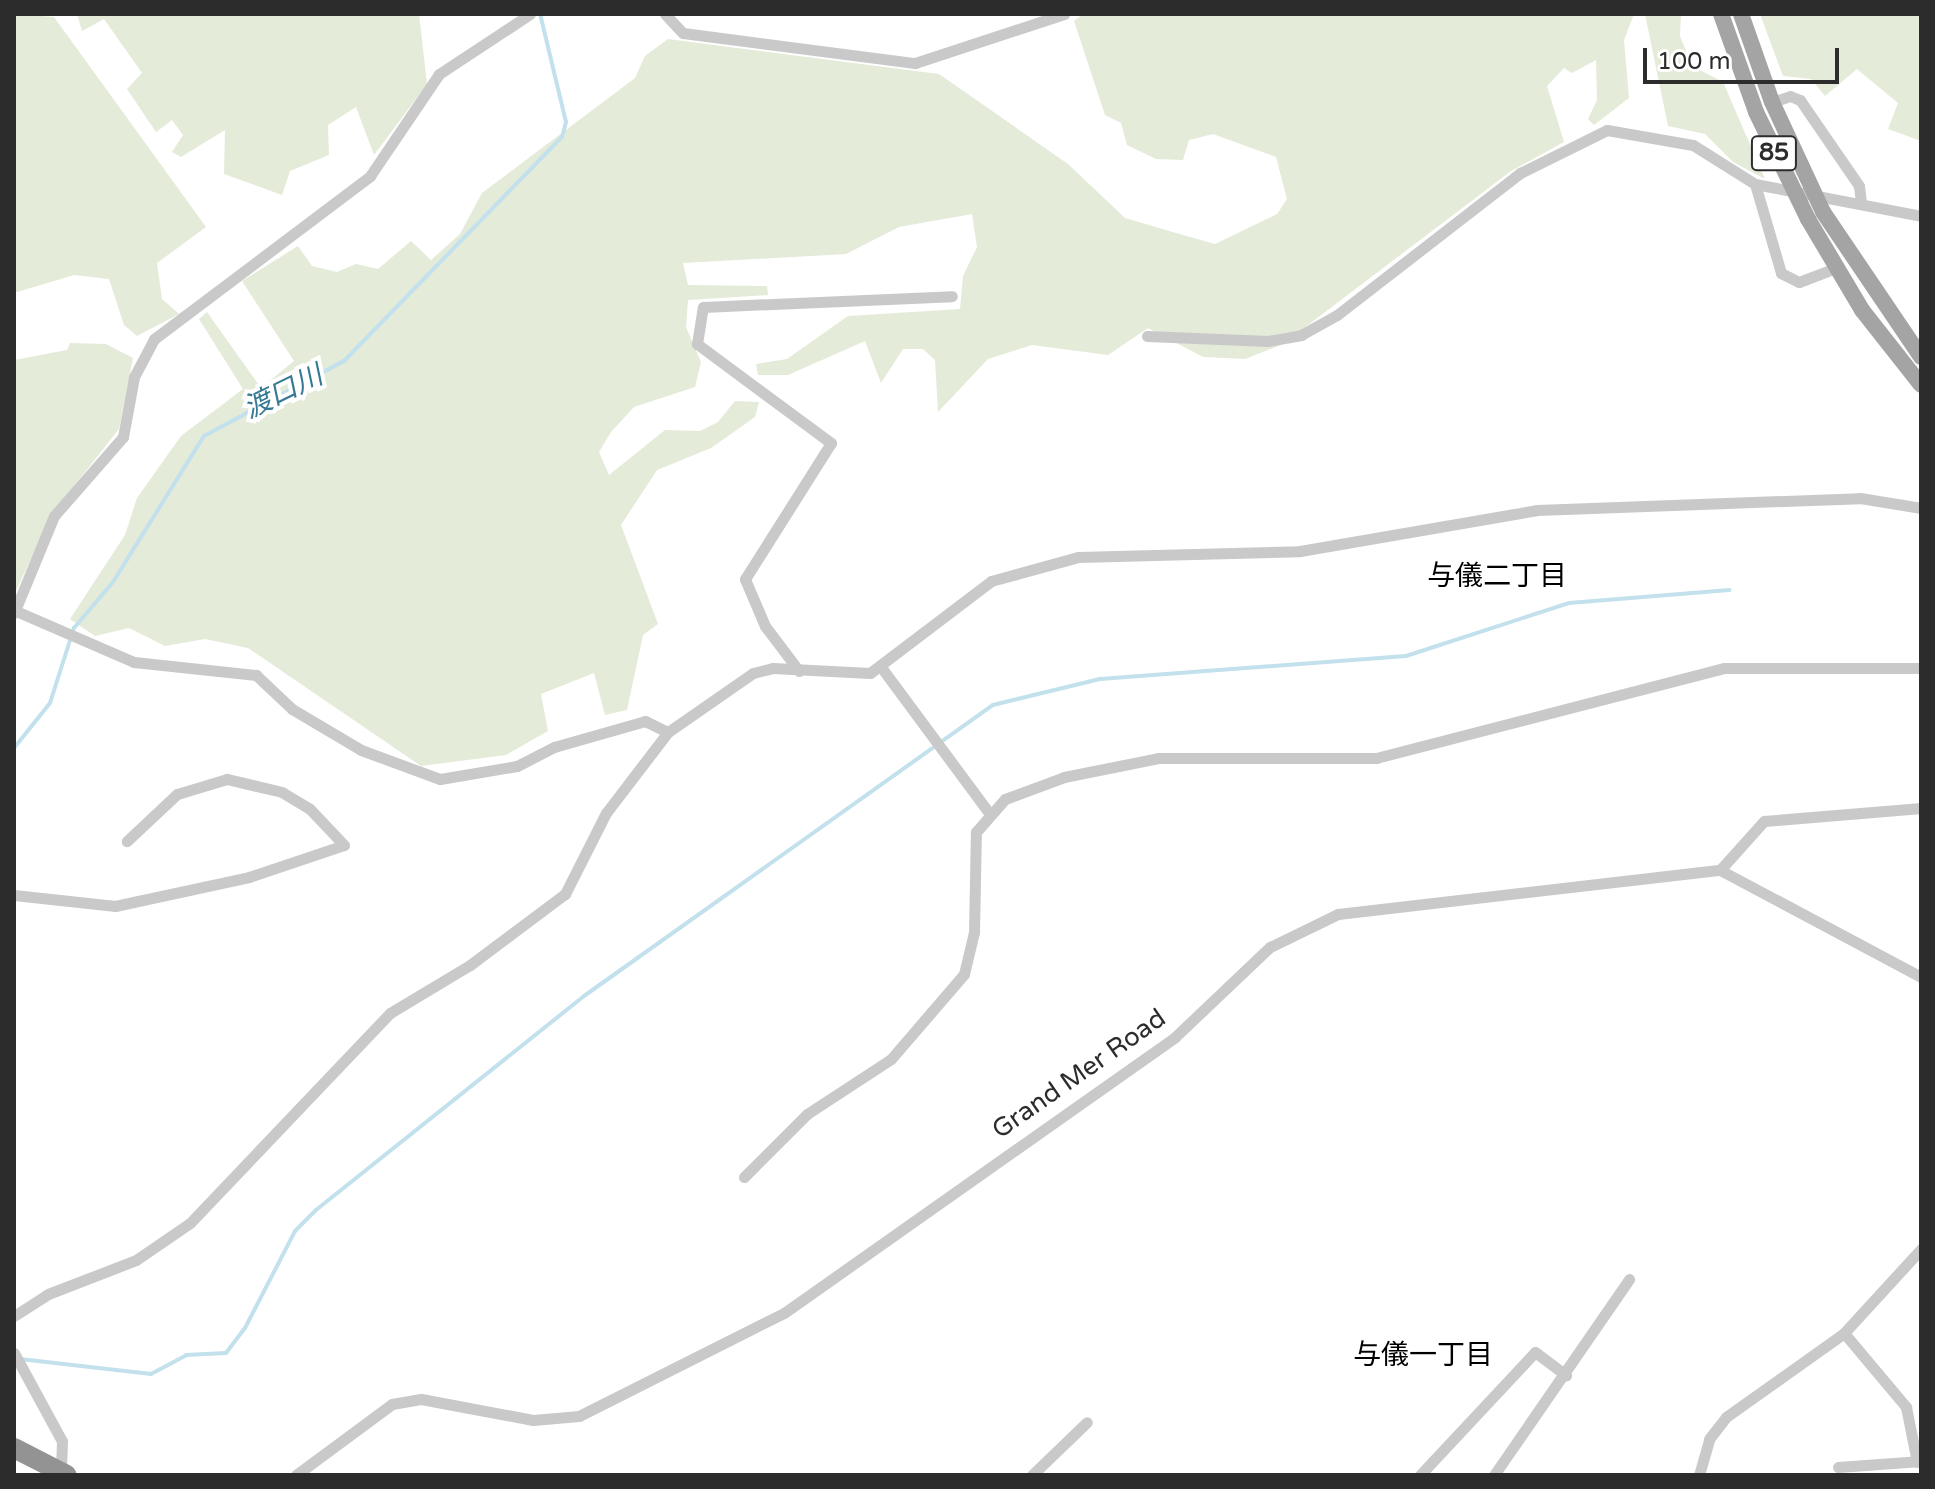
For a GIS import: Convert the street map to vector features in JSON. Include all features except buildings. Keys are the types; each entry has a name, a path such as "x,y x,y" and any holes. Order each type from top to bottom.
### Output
{"highway":[{"path":"14,1448 64,1474"}],"main road":[{"name":"85","path":"1721,14 1780,166 1835,268 1921,385"},
{"name":"85","path":"1741,14 1757,66 1823,212 1868,284 1921,357"}],"street":[{"path":"530,14 439,74 370,176 154,339 134,377 123,437 54,516 15,612 87,647 134,662 256,675 292,709 361,750 440,779 517,766 554,747 645,721 668,732"},
{"path":"665,14 683,33 915,63 1064,14"},
{"path":"1772,102 1790,96 1800,100 1859,186 1861,202"},
{"path":"1147,336 1268,341 1301,335 1337,315 1520,173 1607,130 1693,145 1755,184 1921,216"},
{"path":"1755,184 1781,273 1799,282 1835,268"},
{"path":"799,671 765,626 745,579 831,443 697,344 703,307 952,296"},
{"path":"14,1316 48,1294 136,1260 190,1223 390,1013 551,907 575,879 606,813 668,732 753,673 799,671 857,676 881,667 991,581 1078,557 1300,551 1469,517 1537,510 1860,498 1921,508"},
{"path":"881,667 989,813"},
{"path":"744,1177 807,1114 891,1059 964,974 974,932 976,832 989,813 1005,799 1064,777 1129,762 1210,756 1376,758 1724,668 1921,668"},
{"path":"14,895 115,906 249,877 344,845 310,809 282,792 227,779 177,794 127,841"},
{"path":"1921,808 1764,821 1720,870 1921,977"},
{"name":"Grand Mer Road","path":"296,1475 392,1404 421,1399 533,1420 569,1419 618,1400 784,1313 1175,1037 1270,947 1338,914 1720,870"},
{"path":"1699,1475 1709,1439 1726,1417 1844,1333 1921,1249"},
{"path":"1494,1475 1566,1375 1629,1279"},
{"path":"1838,1467 1919,1461 1906,1407 1844,1333"},
{"path":"1420,1475 1535,1352 1566,1375"},
{"path":"14,1353 62,1441 64,1474"},
{"path":"1032,1475 1087,1422"}],"green space":[{"path":"14,14 54,17 206,227 157,263 162,299 179,314 137,336 124,325 109,279 74,275 14,293"},
{"path":"77,14 419,14 427,84 374,155 356,107 328,125 329,155 290,171 282,195 224,174 225,130 181,157 172,152 183,135 172,120 156,132 127,89 142,73 104,19 82,31"},
{"path":"1083,14 1634,14 1624,40 1629,98 1594,125 1588,119 1597,100 1596,60 1572,73 1564,68 1547,86 1564,142 1511,171 1283,344 1245,359 1203,357 1148,328 1108,355 1032,345 988,359 938,412 935,360 923,349 903,349 881,383 865,341 788,375 758,375 756,364 787,359 848,316 960,309 963,276 977,247 972,214 899,227 846,254 683,263 688,285 767,286 768,295 688,300 686,327 701,362 695,387 634,407 611,432 599,452 609,475 665,430 700,431 718,422 735,401 759,402 755,417 711,448 657,470 621,525 658,624 643,635 627,710 605,715 594,673 541,694 548,731 506,755 421,766 248,648 205,639 165,646 129,628 95,636 70,619 125,535 137,498 181,436 243,389 199,319 207,312 261,388 294,361 242,281 298,246 312,266 337,272 356,264 378,269 411,241 431,260 460,234 482,193 635,78 645,56 668,39 939,74 1068,164 1125,218 1176,233 1215,244 1277,214 1287,199 1276,157 1213,134 1189,140 1183,160 1156,159 1127,145 1121,123 1105,115 1074,21"},
{"path":"1645,14 1681,14 1680,36 1692,66 1723,82 1765,179 1733,162 1705,134 1668,126"},
{"path":"1760,14 1921,14 1921,141 1888,129 1898,103 1857,69 1825,96 1811,79 1783,76"},
{"path":"70,343 106,344 133,358 119,429 52,514 14,595 14,360 67,350"}],"waterway":[{"name":"渡口川","path":"14,748 50,703 74,628 113,582 204,436 344,361 562,137 566,122 540,14"},
{"path":"20,1359 151,1374 186,1355 226,1353 245,1328 295,1231 316,1210 584,996 993,705 1100,679 1406,656 1569,603 1729,590"}],"district":[{"name":"与儀二丁目","path":"1497,576"},
{"name":"与儀一丁目","path":"1423,1355"}]}
